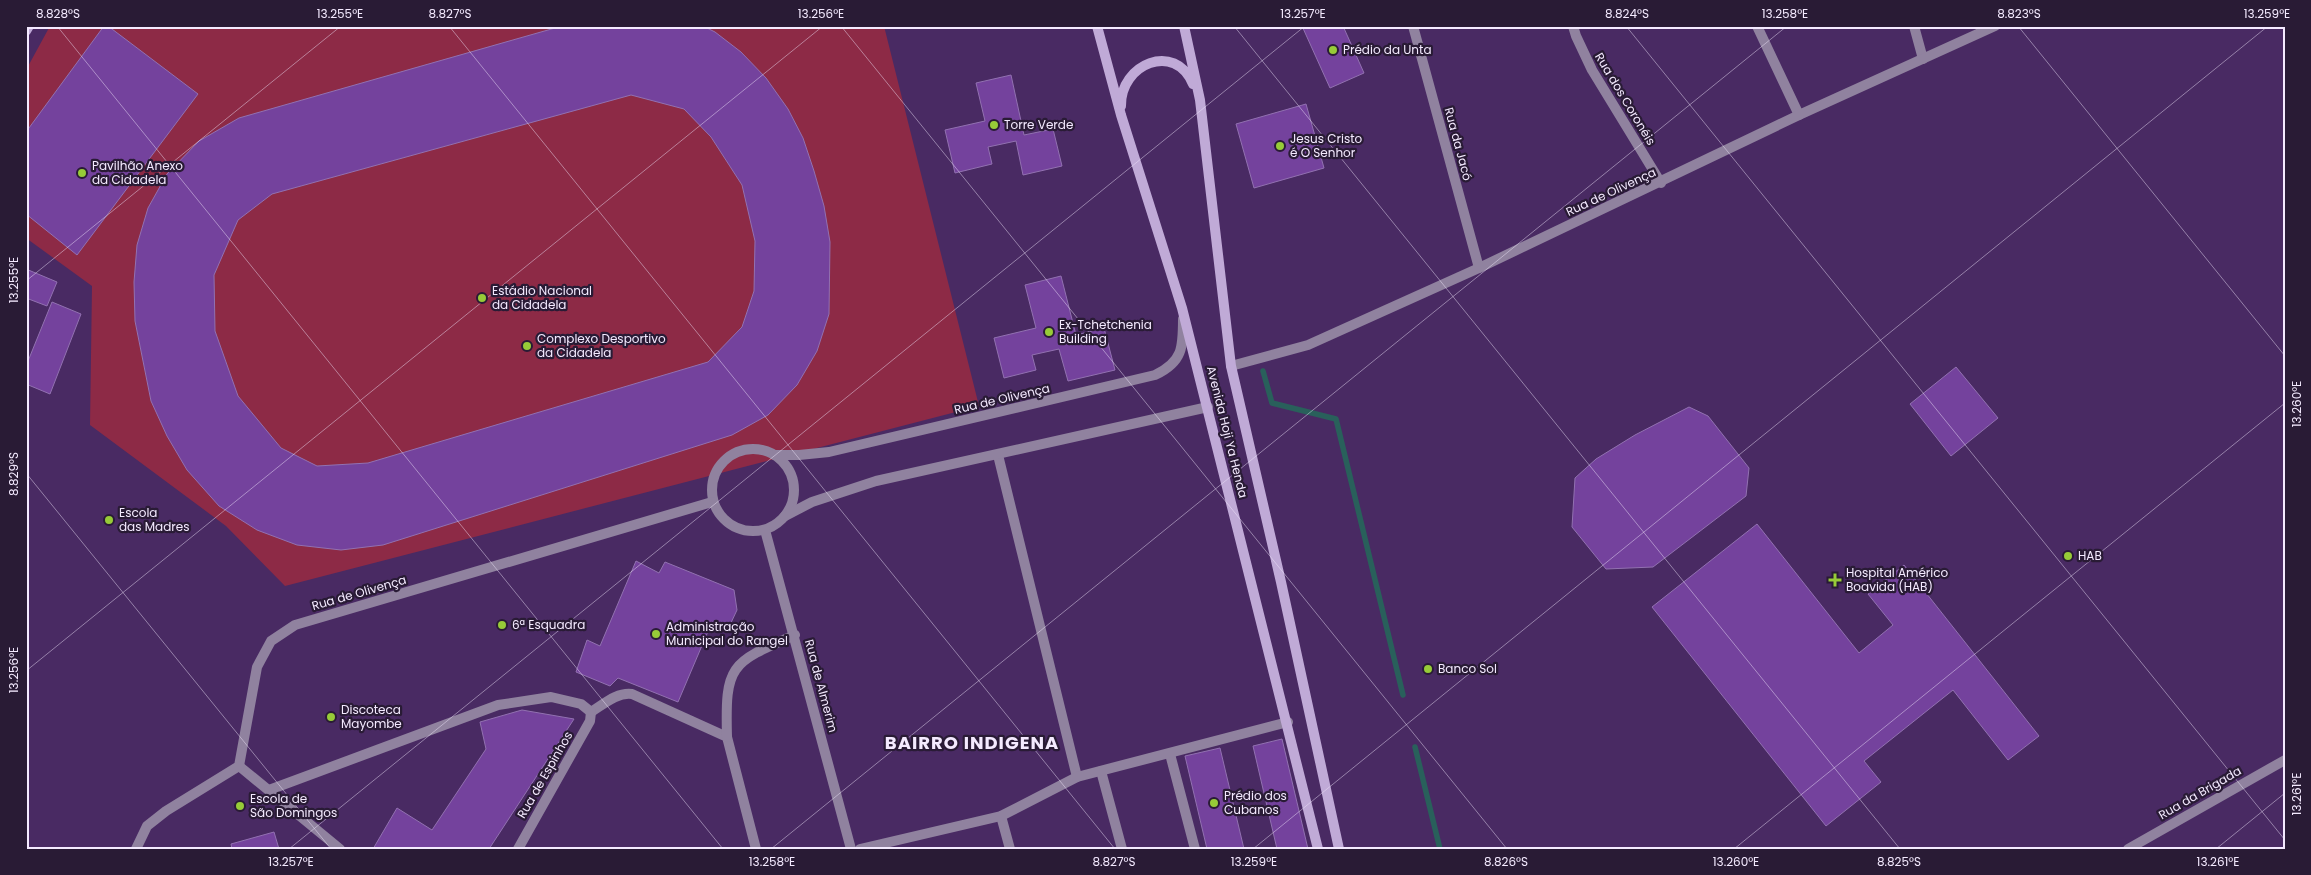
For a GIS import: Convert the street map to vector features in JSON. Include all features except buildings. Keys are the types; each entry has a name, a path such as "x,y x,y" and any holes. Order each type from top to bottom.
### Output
{"main road":[{"path":"26,31 29,26"},
{"name":"Avenida Hoji Ya Henda","path":"1097,26 1121,115 1182,308 1288,722 1318,849"},
{"path":"1184,26 1200,100"},
{"path":"1121,115 1121,95 1127,79 1142,66 1158,61 1169,61 1182,67 1190,77 1200,100"},
{"name":"Avenida Hoji Ya Henda","path":"1200,100 1231,366 1281,582 1339,849"}],"street":[{"name":"Rua da Jacó","path":"1413,26 1479,268"},
{"name":"Rua dos Coronéis","path":"1573,26 1592,70 1660,183"},
{"path":"1757,26 1799,115"},
{"path":"1914,26 1923,59"},
{"name":"Rua de Olivença","path":"1231,366 1308,345 1479,268 1799,115 1995,26"},
{"name":"Rua de Olivença","path":"774,455 829,452 1156,375 1167,370 1175,362 1181,351 1183,342 1182,308"},
{"path":"786,516 794,494 794,484 789,470 774,455 751,448 738,451 722,461 712,481 712,502 718,513 728,524 741,530 753,532 765,530 812,502 843,490 1208,407"},
{"path":"998,456 1077,777"},
{"name":"Rua de Olivença","path":"239,766 257,667 271,642 295,625 712,502"},
{"name":"Rua de Almerim","path":"765,530 795,635 851,849"},
{"path":"756,849 727,737 726,696 730,679 737,666 750,656 795,635"},
{"path":"269,790 498,705 551,697 581,704 591,712 617,696 624,693 632,694 727,737"},
{"name":"Rua de Espinhos","path":"518,849 590,721 591,712"},
{"path":"860,849 893,845 1001,816 1077,777 1288,722"},
{"path":"1170,754 1194,849"},
{"name":"Rua da Brigada","path":"2128,849 2285,760"},
{"path":"136,849 147,826 166,811 239,766 340,849"},
{"path":"1101,771 1122,849"},
{"path":"1001,816 1010,849"}],"shaded area":[{"name":"Complexo Desportivo da Cidadela","path":"50,26 884,26 979,406 285,586 226,526 90,425 92,286 26,238 26,70"}],"waterway":[{"path":"1263,371 1272,403 1336,419 1403,695"},
{"path":"1415,747 1440,849"}],"place":[{"name":"Prédio da Unta","path":"1333,50"},
{"name":"Torre Verde","path":"994,125"},
{"name":"Jesus Cristo é O Senhor","path":"1280,146"},
{"name":"Pavilhão Anexo da Cidadela","path":"82,173"},
{"name":"Estádio Nacional da Cidadela","path":"482,298"},
{"name":"Ex-Tchetchenia Building","path":"1049,332"},
{"name":"Complexo Desportivo da Cidadela","path":"527,346"},
{"name":"Escola das Madres","path":"109,520"},
{"name":"HAB","path":"2068,556"},
{"name":"Hospital Américo Boavida (HAB)","path":"1835,580"},
{"name":"6ª Esquadra","path":"502,625"},
{"name":"Administração Municipal do Rangel","path":"656,634"},
{"name":"Banco Sol","path":"1428,669"},
{"name":"Discoteca Mayombe","path":"331,717"},
{"name":"Prédio dos Cubanos","path":"1214,803"},
{"name":"Escola de São Domingos","path":"240,806"}],"district":[{"name":"BAIRRO INDIGENA","path":"972,743"}]}
